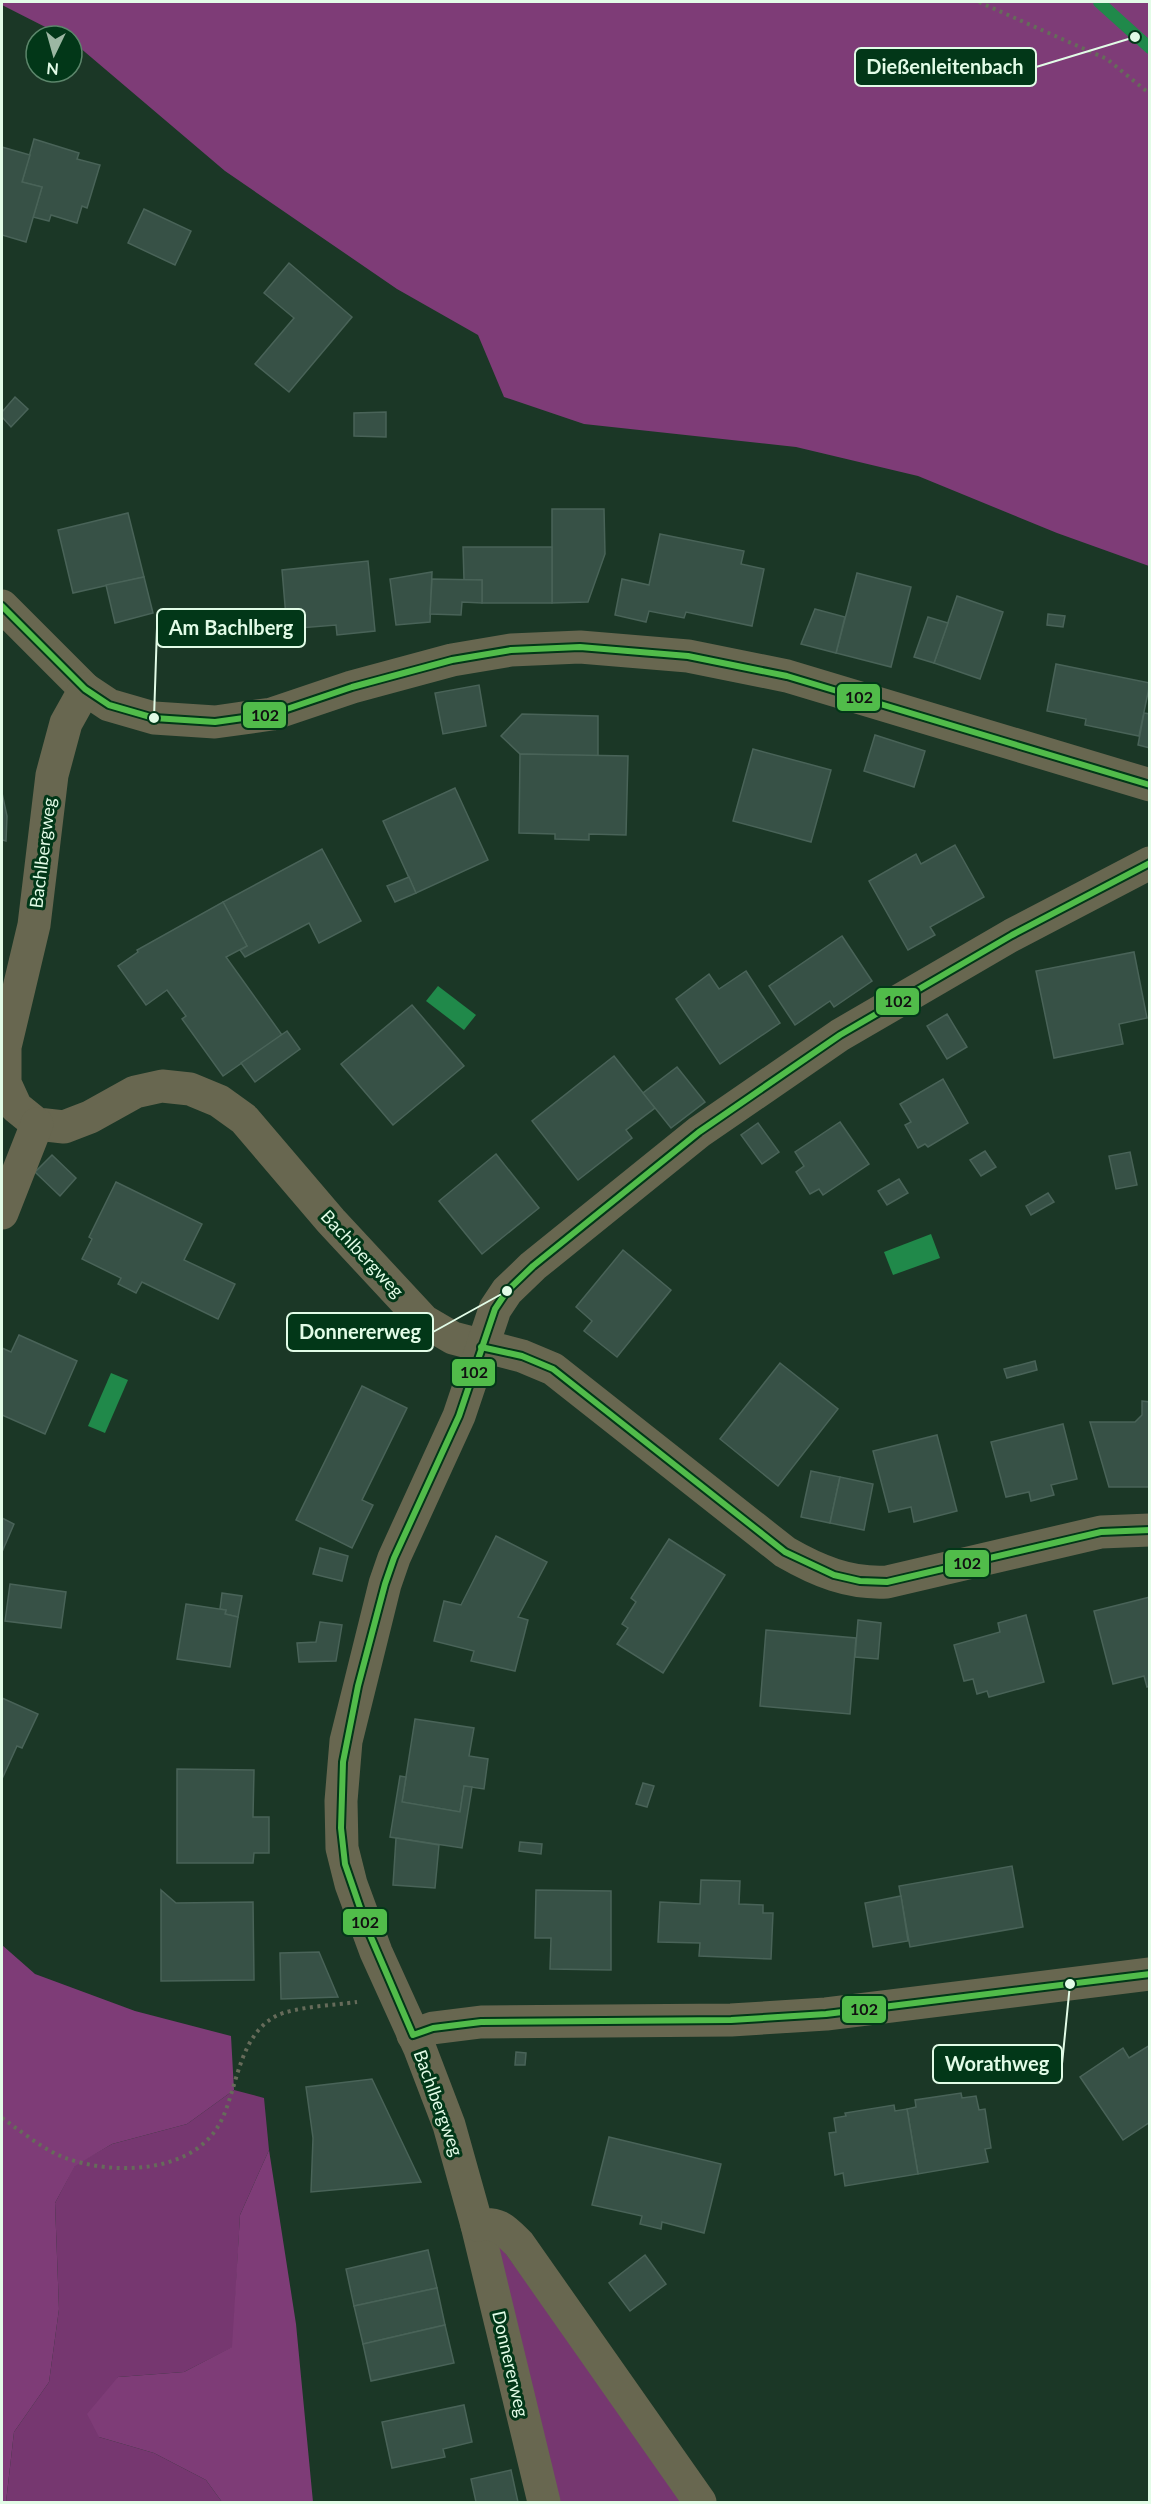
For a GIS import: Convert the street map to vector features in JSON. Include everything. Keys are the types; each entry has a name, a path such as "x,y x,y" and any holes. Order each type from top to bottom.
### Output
{"street":[{"path":"2,606 85,689 110,705 154,718 215,722 272,714 352,687 452,660 511,650 580,647 688,656 787,676 1149,785"},
{"name":"Bachlbergweg","path":"85,689 66,723 52,775 34,925 5,1047 5,1083 16,1107 37,1124 64,1127 90,1117 135,1092 162,1086 190,1089 219,1101 244,1119 330,1221 424,1321 453,1338 481,1347 472,1382 459,1416 384,1584 356,1695 343,1762 341,1828 345,1864 367,1928 449,2125 477,2225"},
{"path":"1149,863 1012,935 840,1035 699,1132 533,1266 507,1291 495,1309 481,1347 522,1356 553,1369 786,1552 817,1570 839,1577 871,1583 887,1582 1092,1534 1149,1530"},
{"path":"2,1213 37,1124"},
{"path":"413,2035 433,2028 481,2022 731,2020 826,2014 1149,1974"},
{"path":"477,2225 493,2223 506,2231 519,2244 700,2502"},
{"name":"Donnererweg","path":"477,2225 544,2502"}],"path":[{"path":"979,2 1107,59 1149,94"},
{"path":"2,2118 60,2156 82,2163 122,2167 163,2163 184,2156 208,2139 221,2121 250,2043 275,2016 286,2012 363,2000"}],"shaded area":[{"path":"2,2 1149,2 1149,566 1057,533 918,476 796,447 584,424 504,397 478,335 397,289 225,171 84,51 84,24 39,24 2,5"},
{"path":"438,986 476,1015 464,1030 426,1001"},
{"path":"931,1234 940,1258 893,1275 884,1252"},
{"path":"111,1373 128,1380 105,1433 88,1426"},
{"path":"2,1945 35,1974 135,2011 231,2036 234,2090 187,2124 112,2144 75,2166 55,2203 59,2309 49,2382 14,2432 6,2502 2,2502"},
{"path":"234,2090 264,2098 269,2150 240,2215 233,2347 184,2372 118,2377 99,2437 154,2453 206,2480 222,2502 6,2502 14,2432 49,2382 59,2309 55,2203 75,2165 112,2144 187,2124"},
{"path":"269,2150 296,2324 313,2502 222,2502 206,2480 154,2453 99,2437 87,2414 118,2377 184,2372 232,2347 240,2215"},
{"path":"496,2240 687,2502 555,2502"}],"building":[{"path":"34,139 79,153 77,159 100,165 87,208 82,206 77,223 51,215 49,221 33,217 42,187 22,182"},
{"path":"2,147 30,155 22,182 42,187 26,242 2,235"},
{"path":"144,209 191,231 175,265 128,243"},
{"path":"289,263 352,317 289,392 255,364 294,318 264,293"},
{"path":"15,397 28,409 11,427 2,417 2,412"},
{"path":"386,412 386,437 354,436 354,413"},
{"path":"552,509 604,509 605,554 588,602 552,603"},
{"path":"128,513 144,577 73,593 58,530"},
{"path":"660,534 744,551 741,564 764,569 752,626 686,612 684,618 649,611 646,622 615,615 622,579 649,585"},
{"path":"463,547 552,547 552,603 482,603 482,580 464,580"},
{"path":"368,561 375,631 337,635 336,625 287,629 282,570"},
{"path":"432,572 430,622 396,625 390,579"},
{"path":"857,573 911,587 891,667 836,653"},
{"path":"144,577 153,613 115,623 106,585"},
{"path":"432,579 482,580 482,603 462,602 461,615 430,614"},
{"path":"957,596 1003,612 980,679 934,663"},
{"path":"815,609 845,617 836,653 801,644"},
{"path":"1048,614 1065,616 1063,627 1047,625"},
{"path":"928,617 948,623 934,663 914,657"},
{"path":"1056,664 1150,683 1139,736 1085,725 1086,719 1047,711"},
{"path":"479,685 486,726 443,734 435,693"},
{"path":"1144,713 1150,714 1150,748 1138,745"},
{"path":"522,714 598,716 598,756 520,754 501,736"},
{"path":"875,735 925,751 914,787 864,771"},
{"path":"753,749 831,770 811,842 733,821"},
{"path":"520,754 628,756 626,835 589,834 589,840 555,839 555,834 519,833"},
{"path":"455,788 488,860 416,893 383,821"},
{"path":"2,793 7,816 6,841 2,840"},
{"path":"955,845 984,897 930,927 935,935 908,950 869,881 916,854 921,864"},
{"path":"322,849 361,921 319,943 309,923 245,957 240,950 247,946 223,902"},
{"path":"409,877 416,893 395,902 387,886"},
{"path":"223,902 247,946 226,957 282,1035 223,1076 182,1019 186,1016 167,990 146,1005 118,966 138,952 137,950"},
{"path":"842,936 872,981 834,1007 830,1001 795,1025 769,986"},
{"path":"1134,952 1147,1018 1119,1024 1123,1044 1054,1058 1036,971"},
{"path":"746,971 780,1023 720,1064 676,999 709,974 719,989"},
{"path":"412,1005 464,1066 393,1125 341,1064"},
{"path":"947,1014 967,1047 947,1059 927,1026"},
{"path":"287,1031 300,1049 255,1082 241,1063"},
{"path":"614,1056 655,1108 626,1130 632,1138 578,1180 532,1121"},
{"path":"677,1067 705,1102 671,1128 643,1093"},
{"path":"943,1079 968,1123 928,1147 925,1144 918,1148 905,1125 911,1122 900,1104"},
{"path":"840,1122 869,1164 823,1195 819,1189 810,1194 796,1172 804,1166 795,1152"},
{"path":"758,1123 779,1152 762,1164 741,1135"},
{"path":"985,1151 996,1167 981,1176 970,1160"},
{"path":"1130,1152 1137,1185 1116,1189 1109,1156"},
{"path":"496,1154 539,1208 482,1254 439,1201"},
{"path":"52,1155 76,1178 60,1196 35,1172"},
{"path":"899,1179 908,1193 887,1205 878,1191"},
{"path":"116,1182 202,1224 184,1260 235,1284 218,1319 142,1282 136,1293 118,1284 121,1278 82,1259 92,1239 89,1237"},
{"path":"1048,1193 1054,1202 1031,1215 1026,1206"},
{"path":"623,1250 671,1290 617,1357 584,1331 592,1321 576,1307"},
{"path":"19,1335 77,1361 45,1434 2,1415 2,1348 11,1352"},
{"path":"1035,1361 1037,1370 1007,1378 1004,1369"},
{"path":"780,1363 838,1409 778,1486 720,1439"},
{"path":"362,1386 407,1408 362,1500 373,1505 352,1548 296,1520"},
{"path":"1142,1401 1150,1402 1150,1487 1109,1487 1090,1422 1135,1422 1142,1415"},
{"path":"1063,1424 1077,1479 1051,1485 1054,1495 1031,1501 1029,1492 1006,1497 991,1442"},
{"path":"937,1435 957,1511 914,1522 911,1507 889,1512 873,1451"},
{"path":"811,1471 840,1477 830,1523 801,1517"},
{"path":"840,1477 873,1484 864,1530 830,1523"},
{"path":"2,1518 14,1524 2,1552"},
{"path":"496,1536 547,1562 518,1617 528,1620 515,1671 471,1661 474,1651 434,1641 444,1601 461,1605"},
{"path":"669,1539 725,1575 663,1673 617,1644 628,1628 622,1624 636,1602 631,1598"},
{"path":"320,1548 348,1556 342,1581 313,1574"},
{"path":"10,1584 66,1592 61,1628 5,1621"},
{"path":"222,1593 242,1596 238,1617 225,1614 226,1610 220,1609"},
{"path":"1150,1597 1150,1686 1147,1687 1144,1676 1113,1684 1094,1611"},
{"path":"186,1604 226,1610 225,1614 238,1617 230,1667 177,1659"},
{"path":"1026,1615 1044,1682 989,1697 987,1691 977,1694 973,1679 964,1681 954,1645 1000,1632 998,1623"},
{"path":"858,1620 881,1623 878,1659 855,1657"},
{"path":"320,1622 342,1625 336,1661 299,1662 297,1643 316,1642"},
{"path":"766,1630 856,1638 850,1714 760,1706"},
{"path":"2,1698 38,1714 22,1748 17,1746 2,1779"},
{"path":"415,1719 474,1728 469,1756 488,1759 484,1789 464,1786 460,1812 402,1802"},
{"path":"177,1769 254,1770 253,1817 269,1817 269,1853 254,1853 253,1863 177,1863"},
{"path":"400,1776 406,1777 402,1802 460,1812 464,1786 472,1787 462,1848 390,1837"},
{"path":"643,1783 654,1786 647,1807 636,1804"},
{"path":"396,1838 439,1845 435,1888 393,1885"},
{"path":"520,1842 542,1844 541,1854 519,1851"},
{"path":"1012,1866 1023,1927 910,1947 899,1886"},
{"path":"701,1880 740,1881 739,1904 763,1905 763,1913 773,1913 771,1959 699,1956 700,1943 658,1942 660,1902 700,1904"},
{"path":"161,1890 176,1903 253,1902 254,1980 161,1981"},
{"path":"536,1890 611,1891 611,1970 550,1969 551,1938 535,1938"},
{"path":"901,1896 908,1941 873,1947 865,1903"},
{"path":"319,1952 338,1997 281,1999 280,1953"},
{"path":"1150,2045 1150,2122 1123,2140 1080,2077 1123,2048 1129,2058"},
{"path":"516,2052 526,2053 525,2065 515,2065"},
{"path":"372,2079 421,2182 311,2192 313,2138 306,2087"},
{"path":"961,2093 962,2098 976,2096 979,2110 985,2109 991,2148 985,2149 988,2162 918,2174 907,2109 916,2107 915,2100"},
{"path":"894,2105 895,2111 907,2109 918,2174 845,2186 843,2173 835,2175 829,2133 836,2132 834,2118 846,2116 845,2113"},
{"path":"609,2137 721,2164 704,2233 662,2222 661,2229 640,2224 642,2216 592,2205"},
{"path":"428,2250 437,2288 354,2306 346,2269"},
{"path":"645,2255 666,2284 630,2311 609,2283"},
{"path":"437,2288 445,2325 363,2344 354,2306"},
{"path":"445,2325 454,2363 371,2381 363,2344"},
{"path":"464,2405 472,2442 443,2449 445,2457 392,2468 382,2422"},
{"path":"511,2470 518,2502 476,2502 471,2479"}],"waterway":[{"path":"1099,2 1150,48"}],"transit line":[{"name":"102","path":"2,606 85,689 109,705 154,718 215,722 272,714 352,687 452,660 511,650 580,647 688,656 787,676 1150,785"},
{"name":"102","path":"1150,863 1012,935 840,1035 699,1132 533,1266 507,1291 495,1309 459,1416 394,1558 385,1584 358,1686 343,1762 341,1828 345,1864 367,1928 413,2035 433,2028 481,2022 731,2020 826,2014 1150,1974"},
{"name":"102","path":"481,1347 522,1356 553,1369 785,1552 834,1575 860,1581 887,1582 1101,1532 1150,1530"}],"place":[{"name":"Dießenleitenbach","path":"1135,37"},
{"name":"Am Bachlberg","path":"154,718"},
{"name":"Donnererweg","path":"507,1291"},
{"name":"Worathweg","path":"1070,1984"}]}
